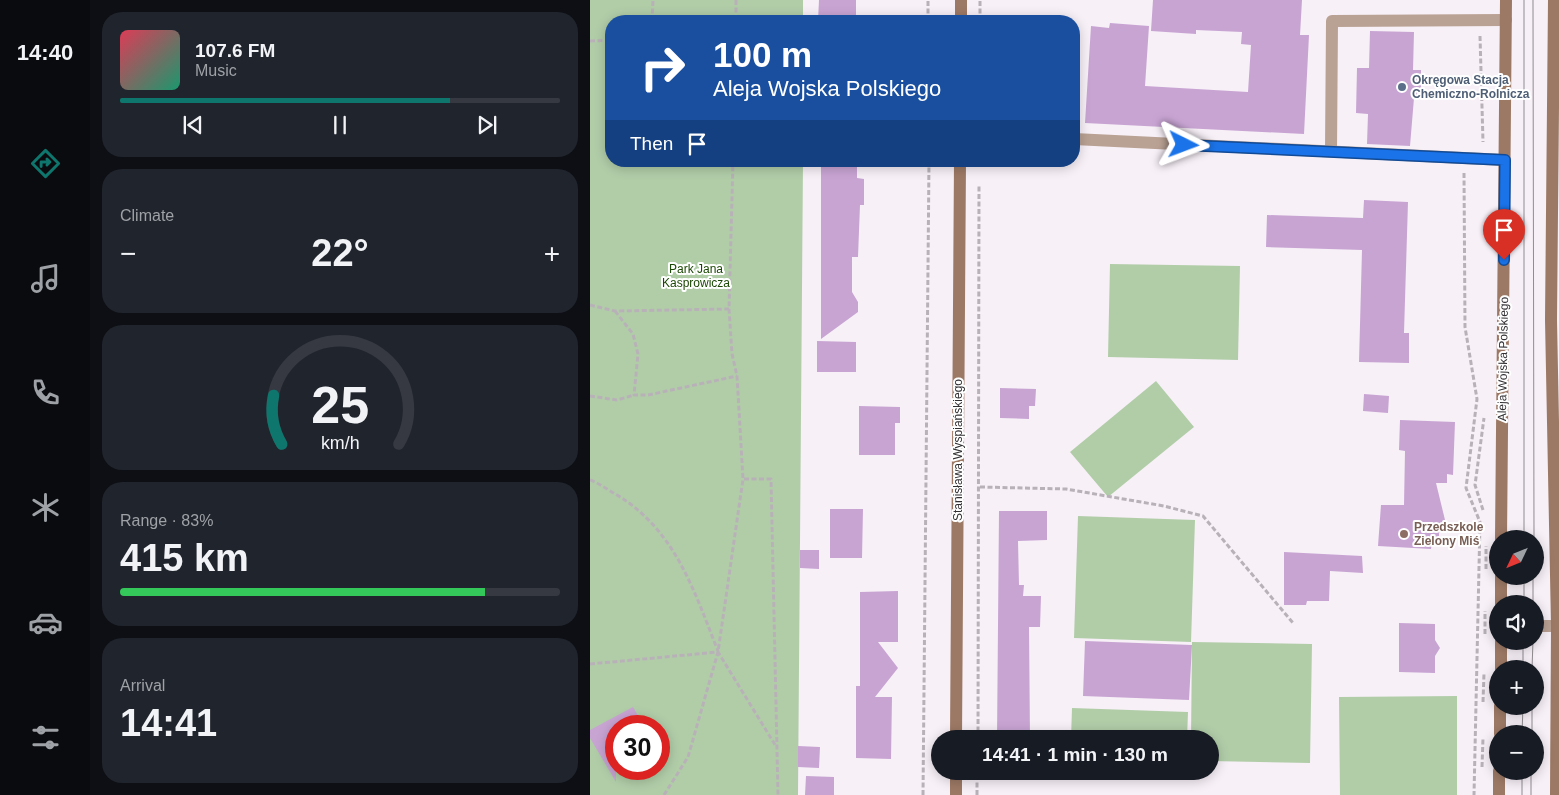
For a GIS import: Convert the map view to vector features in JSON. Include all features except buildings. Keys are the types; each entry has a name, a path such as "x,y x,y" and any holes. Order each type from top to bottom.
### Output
{"main road":[{"path":"961,0 961,15"},
{"name":"Aleja Wojska Polskiego","path":"1501,530 1506,0"},
{"path":"1556,7 1551,320 1558,626 1556,795"},
{"name":"Stanisława Wyspiańskiego","path":"956,730 960,167"},
{"path":"956,780 956,795"},
{"path":"1499,780 1499,795"}],"street":[{"path":"1330,152 1332,21 1506,20"},
{"path":"1080,139 1505,160"},
{"path":"1544,626 1558,626"}],"path":[{"path":"652,15 653,0"},
{"path":"736,0 736,15"},
{"path":"928,0 928,15"},
{"path":"980,0 980,15"},
{"path":"1474,795 1480,522 1466,488 1477,399 1465,326 1464,168 1483,159 1480,21"},
{"path":"590,41 605,40"},
{"path":"664,795 688,758 718,652 743,479 738,376 732,354 729,309 733,167"},
{"path":"923,795 929,167"},
{"path":"978,730 980,487 979,181"},
{"path":"590,305 615,311 729,309"},
{"path":"615,311 633,334 638,354 634,395"},
{"path":"590,396 617,400 634,395 648,395 738,376"},
{"path":"743,479 771,478 778,795"},
{"path":"590,480 628,502 659,529 685,568 718,652 777,748"},
{"path":"980,487 1066,489 1164,506 1203,516 1293,623"},
{"path":"590,664 718,652"},
{"path":"977,780 977,795"}],"green space":[{"name":"Park Jana Kasprowicza","path":"590,0 803,0 803,15 605,15 605,167 803,167 798,795 590,795"},
{"path":"1110,264 1240,266 1238,360 1108,357"},
{"path":"1156,381 1194,427 1108,497 1070,452"},
{"path":"1078,516 1195,520 1191,642 1074,638"},
{"path":"1192,642 1312,644 1310,763 1219,761 1219,730 1191,730"},
{"path":"1457,696 1457,795 1340,795 1339,697"},
{"path":"1072,708 1188,712 1187,730 1071,730"}],"tram line":[{"path":"1524,0 1524,530"},
{"path":"1533,0 1534,530"},
{"path":"1524,585 1524,595"},
{"path":"1533,585 1533,595"},
{"path":"1523,650 1523,660"},
{"path":"1532,660 1533,650"},
{"path":"1522,725 1523,715"},
{"path":"1532,715 1532,725"},
{"path":"1522,780 1522,795"},
{"path":"1531,780 1531,795"}],"place":[{"name":"Okręgowa Stacja Chemiczno-Rolnicza","path":"1402,87"},
{"name":"Przedszkole Zielony Miś","path":"1404,534"}],"route":[{"path":"1184,145 1505,160 1504,260"}]}
